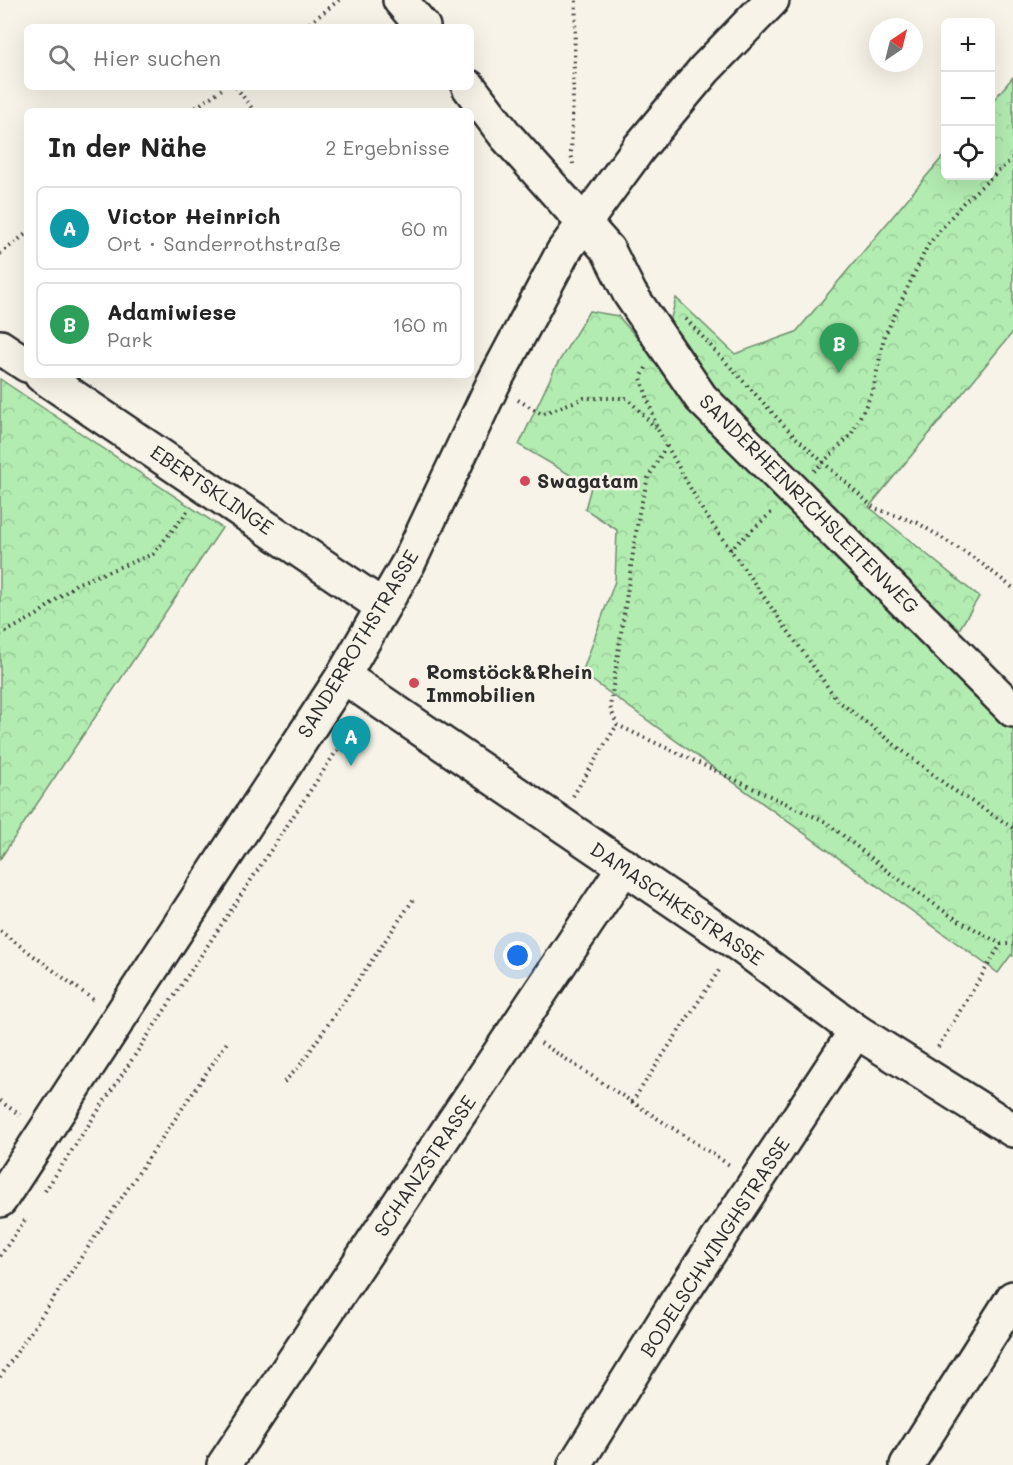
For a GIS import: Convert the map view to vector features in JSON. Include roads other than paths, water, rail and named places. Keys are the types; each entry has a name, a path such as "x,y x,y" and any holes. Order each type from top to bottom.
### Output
{"street":[{"path":"400,0 420,24"},
{"name":"SANDERROTHSTRASSE","path":"13,1209 118,1017 343,676 409,562 493,384 563,252 639,148 690,86 772,0"},
{"name":"SANDERHEINRICHSLEITENWEG","path":"471,90 506,136 608,250 630,294 701,398 1013,710"},
{"path":"0,347 24,363"},
{"name":"EBERTSKLINGE","path":"45,378 382,606"},
{"name":"DAMASCHKESTRASSE","path":"343,676 738,944 856,1031 1013,1130"},
{"name":"SCHANZSTRASSE","path":"224,1465 625,866"},
{"name":"BODELSCHWINGHSTRASSE","path":"575,1465 677,1301 856,1031"},
{"path":"908,1465 1013,1298"}],"place":[{"name":"Adamiwiese","path":"839,373"},
{"name":"Swagatam","path":"525,481"},
{"name":"Romstöck&Rhein Immobilien","path":"414,683"},
{"name":"Victor Heinrich","path":"351,766"}]}
